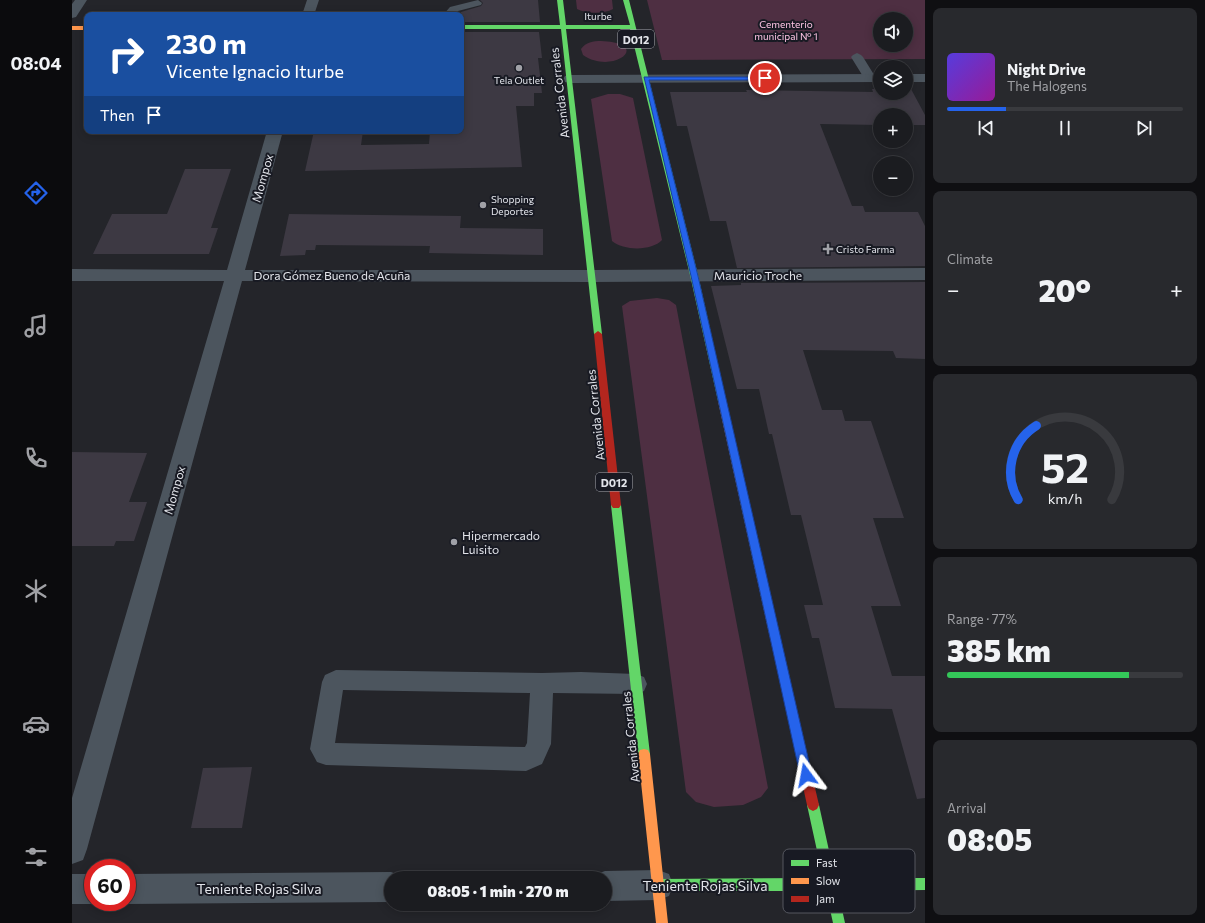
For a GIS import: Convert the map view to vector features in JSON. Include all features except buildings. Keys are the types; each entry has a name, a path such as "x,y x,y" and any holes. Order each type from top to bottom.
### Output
{"main road":[{"name":"Avenida Corrales","path":"560,0 592,276 662,923"},
{"name":"D012","path":"626,0 694,276 822,849"},
{"name":"Iturbe","path":"464,27 633,27"},
{"path":"72,28 84,28"},
{"name":"Teniente Rojas Silva","path":"658,885 783,884"},
{"name":"D012","path":"837,913 839,923"}],"street":[{"path":"72,14 81,0"},
{"path":"309,12 312,0"},
{"path":"570,79 873,78"},
{"path":"913,78 925,78"},
{"name":"Mompox","path":"72,849 274,134"},
{"name":"Mauricio Troche","path":"592,276 925,274"},
{"name":"Dora Gómez Bueno de Acuña","path":"72,275 592,276"},
{"name":"Teniente Rojas Silva","path":"612,886 658,885"},
{"name":"Teniente Rojas Silva","path":"136,888 384,887"},
{"path":"72,889 84,889"}],"lane":[{"path":"451,12 454,9 477,3"},
{"path":"857,57 873,76"},
{"path":"542,683 539,744 533,756 526,758 326,754 322,749 334,681 581,682 636,684"}],"green space":[{"path":"576,0 612,0 613,9 600,13 590,13 577,9"},
{"name":"Cementerio municipal Nº 1","path":"647,0 925,0 925,59 662,60"},
{"path":"601,41 617,43 625,47 627,52 623,57 606,62 595,61 583,55 581,49 587,43"},
{"path":"608,94 620,94 633,98 662,240 657,244 645,248 623,247 612,241 591,99"},
{"path":"657,298 669,300 676,305 768,788 761,797 743,805 714,807 696,802 686,792 622,306 630,301"}],"traffic: fast":[{"path":"560,0 598,334"},
{"path":"626,0 694,275 722,401"},
{"path":"464,27 633,27"},
{"path":"616,505 644,754"},
{"path":"813,805 823,849"},
{"path":"915,884 925,884"},
{"path":"658,885 783,885"},
{"path":"837,913 839,923"}],"traffic: slow":[{"path":"72,28 84,28"},
{"path":"722,401 774,633"},
{"path":"644,754 662,923"}],"traffic: jam":[{"path":"598,334 616,505"},
{"path":"774,633 813,805"}],"place":[{"name":"Tela Outlet","path":"519,68"},
{"name":"Shopping Deportes","path":"483,205"},
{"name":"Cristo Farma","path":"828,249"},
{"name":"Hipermercado Luisito","path":"454,542"}],"route":[{"path":"765,78 646,79 694,276 806,775"}]}
